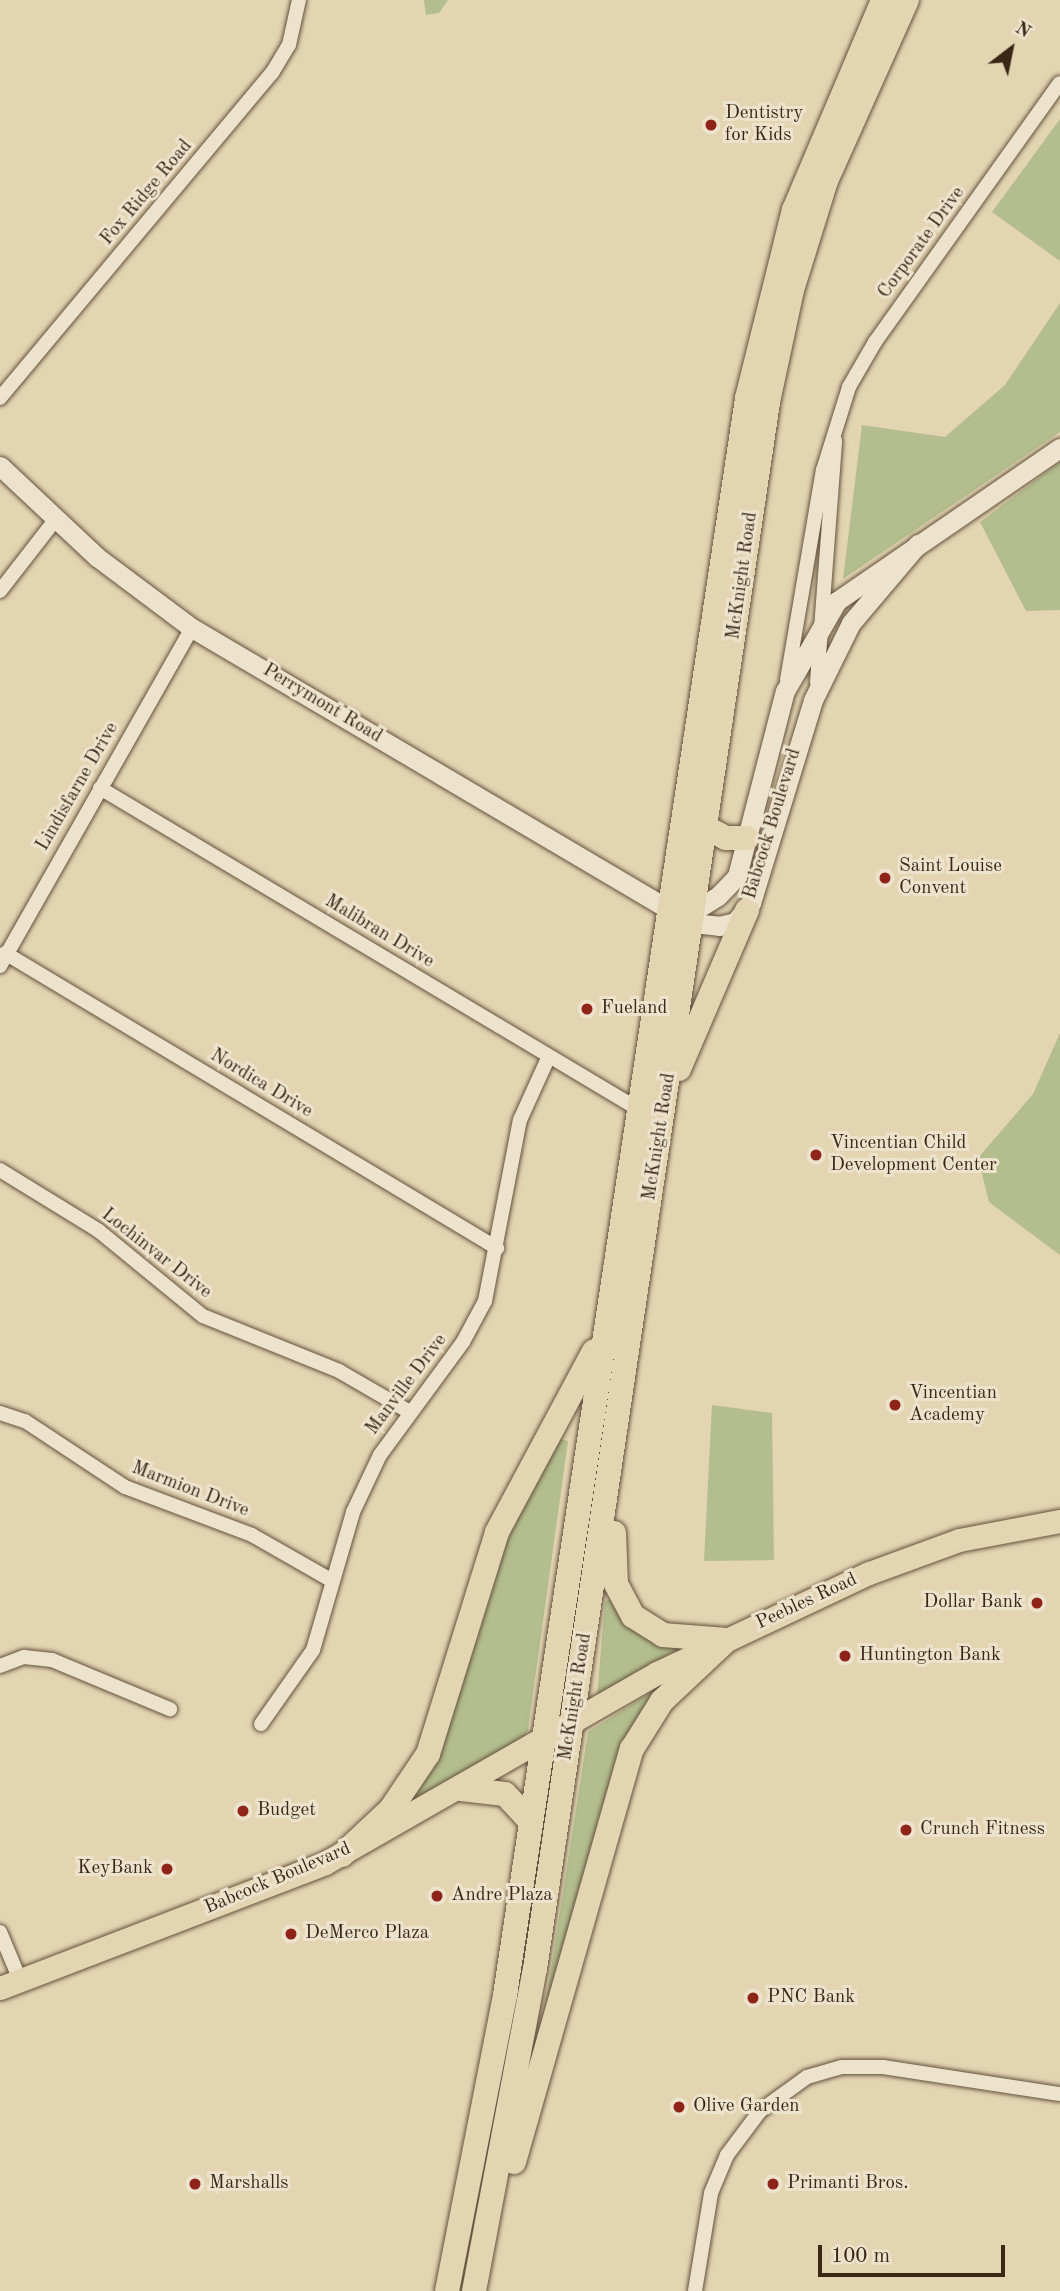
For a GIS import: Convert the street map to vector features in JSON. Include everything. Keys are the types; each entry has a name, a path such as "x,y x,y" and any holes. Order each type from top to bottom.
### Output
{"highway":[{"name":"McKnight Road","path":"447,2291 489,2089 668,909 763,321 811,162 883,0"},
{"name":"McKnight Road","path":"475,2287 523,2041 786,314 839,146 907,0"},
{"path":"706,828 726,838 747,838"},
{"path":"665,1105 747,910"},
{"path":"342,1855 391,1809 428,1754 502,1518 580,1382 607,1314"},
{"path":"625,1371 613,1553 619,1593 633,1616 654,1631 727,1640"},
{"path":"475,2287 550,2052 629,1756 662,1700 727,1640"},
{"path":"461,1789 505,1794 531,1822"}],"main road":[{"name":"Peebles Road","path":"543,1744 727,1640 926,1551 1060,1521"},
{"name":"Babcock Boulevard","path":"10,1984 342,1855 543,1744"}],"street":[{"name":"Fox Ridge Road","path":"0,398 272,73 289,45 299,0"},
{"name":"Corporate Drive","path":"785,691 823,470 849,387 875,342 1060,83"},
{"name":"Corporate Drive","path":"813,699 824,618 835,436"},
{"name":"Babcock Boulevard","path":"693,917 732,884 747,838 785,691 824,618 853,585 1060,448"},
{"name":"Perrymont Road","path":"0,466 55,520 192,628 668,909"},
{"path":"0,591 55,520"},
{"name":"Babcock Boulevard","path":"668,909 727,925 747,910 813,699 858,612 918,544"},
{"name":"Lindisfarne Drive","path":"2,959 192,628"},
{"name":"Malibran Drive","path":"100,789 638,1109"},
{"name":"Nordica Drive","path":"2,959 497,1248"},
{"name":"Manville Drive","path":"261,1724 313,1650 331,1580 360,1494 408,1411 472,1327 497,1248 520,1120 550,1056"},
{"name":"Lochinvar Drive","path":"0,1170 99,1231 204,1316 339,1371 408,1411"},
{"name":"Marmion Drive","path":"0,1413 25,1421 125,1487 252,1535 331,1580"},
{"path":"0,1666 24,1657 52,1660 170,1709"},
{"path":"0,1932 10,1984"},
{"path":"695,2291 711,2193 727,2154 760,2111 807,2077 842,2067 883,2067 1060,2094"}],"green space":[{"path":"424,0 448,0 439,13 426,15"},
{"path":"1060,119 1060,261 992,212"},
{"path":"1060,303 1060,432 843,579 862,425 945,437 1005,385"},
{"path":"1060,462 1060,610 1026,611 980,522"},
{"path":"1060,1033 1060,1255 989,1202 978,1158 1033,1094"},
{"path":"712,1405 772,1413 774,1560 704,1561"},
{"path":"557,1438 568,1441 528,1730 520,1743 407,1803 508,1529"},
{"path":"611,1599 679,1648 597,1697 605,1601"},
{"path":"671,1680 544,2014 588,1732"}],"place":[{"name":"Dentistry for Kids","path":"711,125"},
{"name":"Saint Louise Convent","path":"885,878"},
{"name":"Fueland","path":"587,1009"},
{"name":"Vincentian Child Development Center","path":"816,1155"},
{"name":"Vincentian Academy","path":"895,1405"},
{"name":"Dollar Bank","path":"1037,1603"},
{"name":"Huntington Bank","path":"845,1656"},
{"name":"Budget","path":"243,1811"},
{"name":"Crunch Fitness","path":"906,1830"},
{"name":"KeyBank","path":"167,1869"},
{"name":"Andre Plaza","path":"437,1896"},
{"name":"DeMerco Plaza","path":"291,1934"},
{"name":"PNC Bank","path":"753,1998"},
{"name":"Olive Garden","path":"679,2107"},
{"name":"Marshalls","path":"195,2184"},
{"name":"Primanti Bros.","path":"773,2184"}]}
